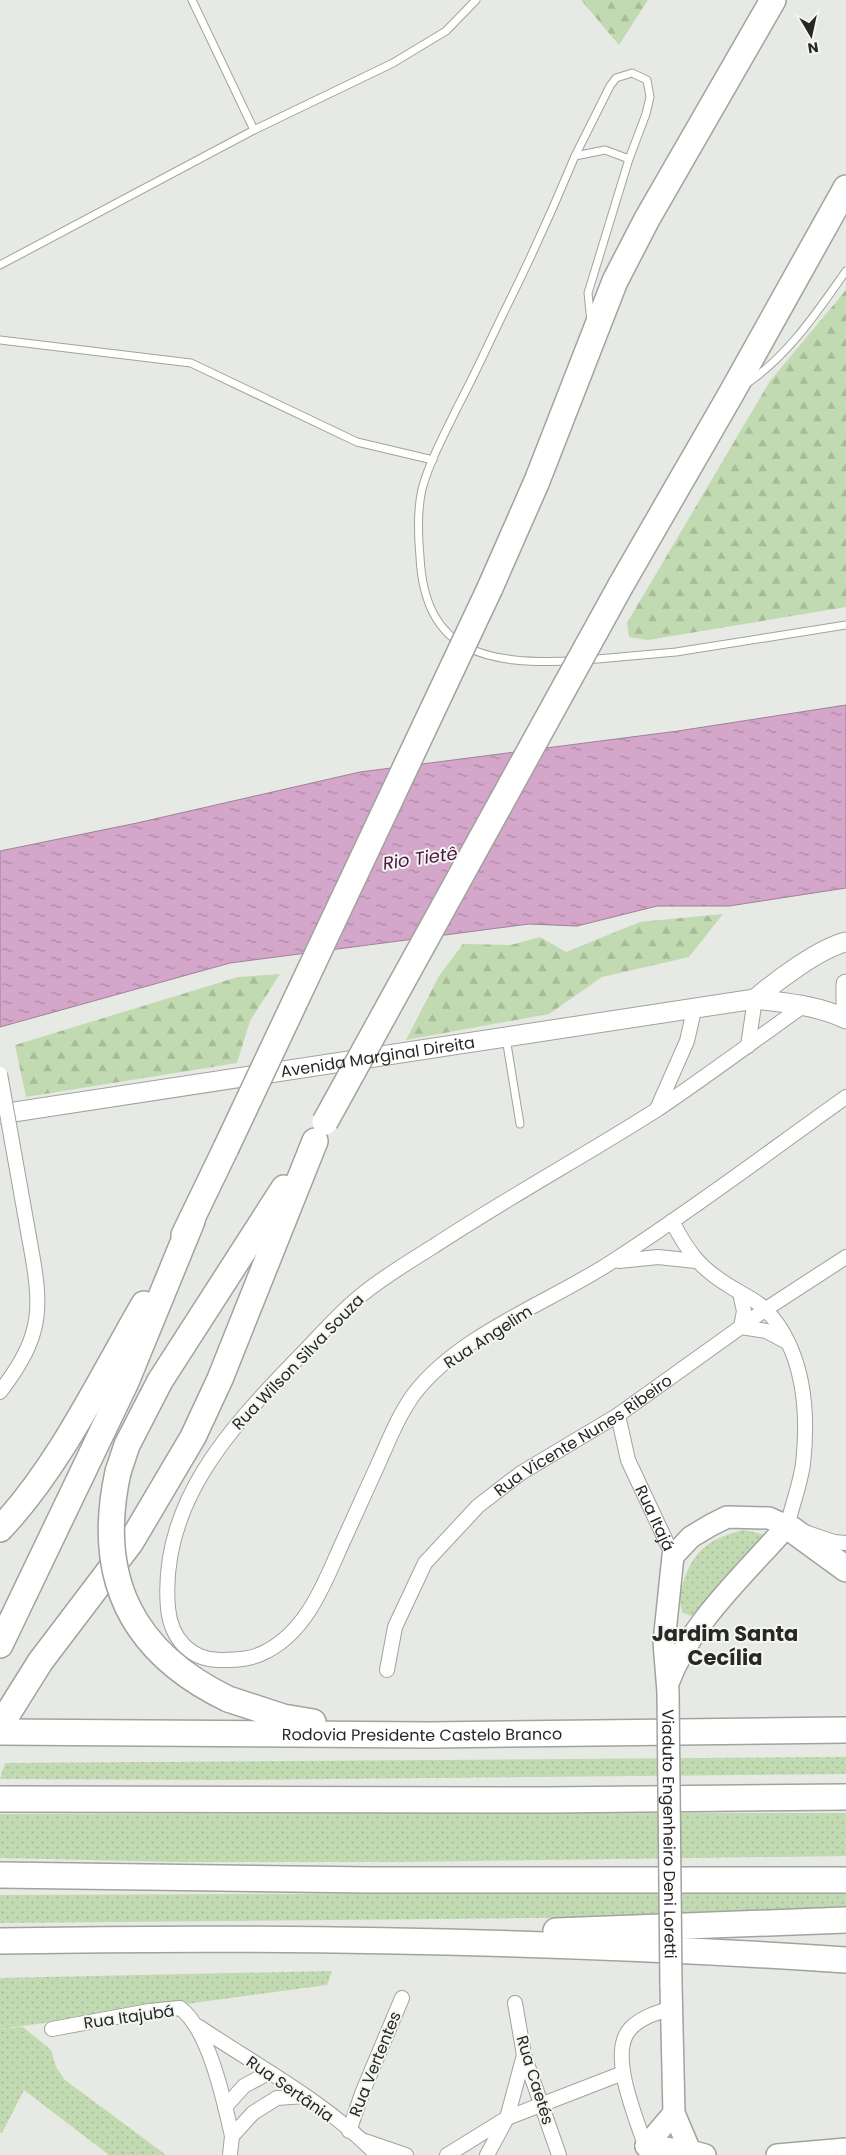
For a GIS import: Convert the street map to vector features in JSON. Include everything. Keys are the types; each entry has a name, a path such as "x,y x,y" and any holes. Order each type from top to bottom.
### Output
{"highway":[{"path":"0,1645 126,1382 197,1211 226,1148 490,588 537,481 615,281 647,219 773,0"},
{"path":"430,1735 317,1723 283,1717 228,1698 188,1677 160,1654 142,1633 130,1611 112,1559 111,1503 118,1472 127,1445 160,1381 320,1132 621,585 731,394 846,188"},
{"path":"0,1726 34,1670 131,1542 193,1437 220,1378 320,1132"},
{"path":"0,1529 22,1504 56,1455 197,1211"},
{"path":"787,1526 846,1569"},
{"name":"Rodovia Presidente Castelo Branco","path":"0,1732 430,1735 846,1730"},
{"path":"11,1800 547,1800 846,1797"},
{"path":"2,1875 389,1880 846,1880"},
{"path":"331,1940 846,1920"},
{"path":"0,1941 331,1940 692,1950 846,1960"}],"main road":[{"name":"Avenida Marginal Direita","path":"755,998 786,975 827,950 846,942"},
{"path":"846,984 846,1006"},
{"name":"Avenida Marginal Direita","path":"0,1114 755,998 830,1011 846,1019"},
{"path":"668,1688 675,1665 698,1628 787,1526 769,1518 727,1517 711,1524 692,1537 673,1556"},
{"name":"Rua Itajá","path":"668,1688 665,1657 666,1619 673,1556"},
{"path":"666,1619 680,1626 698,1628"},
{"name":"Viaduto Engenheiro Deni Loretti","path":"668,1688 674,2113"},
{"path":"647,2150 674,2113 697,2153"},
{"path":"777,2155 845,2149"},
{"path":"647,2150 697,2153"}],"street":[{"path":"748,1046 755,998"},
{"path":"657,1109 687,1042 695,1006"},
{"name":"Rua Wilson Silva Souza","path":"168,1612 172,1544 180,1516 194,1484 238,1422 343,1312 364,1293 427,1250 657,1109 803,1006"},
{"path":"0,1074 38,1291 38,1315 32,1340 19,1367 0,1392"},
{"name":"Rua Angelim","path":"168,1612 174,1631 188,1652 209,1660 243,1660 267,1652 286,1638 307,1614 324,1583 394,1429 411,1397 427,1378 452,1357 496,1328 613,1262 846,1097"},
{"path":"672,1221 683,1244 696,1261 713,1276 766,1309 789,1343 799,1372 805,1424 803,1465 787,1526 834,1542 846,1543"},
{"path":"613,1262 658,1257 696,1261"},
{"name":"Rua Vicente Nunes Ribeiro","path":"387,1670 395,1627 425,1563 478,1506 521,1473 618,1415 766,1309 846,1257"},
{"path":"740,1293 744,1311 741,1327 766,1331 789,1343"},
{"name":"Rua Itajá","path":"618,1415 628,1460 673,1556"},
{"name":"Rua Vertentes","path":"349,2130 363,2091 402,1998"},
{"name":"Rua Caetés","path":"515,2003 524,2055 559,2155"},
{"name":"Rua Itajubá","path":"52,2029 170,2008 180,2008 191,2016 198,2027"},
{"path":"647,2150 623,2073 621,2049 629,2030 646,2017 672,2008"},
{"path":"198,2027 225,2107 232,2136 230,2155"},
{"name":"Rua Sertânia","path":"198,2027 306,2096 362,2140 377,2155"},
{"path":"487,2155 507,2118 524,2055"},
{"path":"225,2107 244,2086 268,2073"},
{"path":"448,2155 507,2118 623,2073"},
{"path":"232,2136 247,2118 265,2104 288,2096 306,2096"},
{"path":"362,2140 406,2155"}],"lane":[{"path":"193,0 254,130"},
{"path":"0,265 254,130 393,63 446,31 476,0"},
{"path":"594,331 588,312 588,293 650,97 650,87 647,80 632,73 616,78 610,86 576,156 539,241 433,460 422,491 418,529 420,566 425,593 434,618 449,636 478,653 501,659 532,663 626,658 734,644 846,625"},
{"path":"576,156 606,150 629,159"},
{"path":"731,394 768,370 799,335 846,271"},
{"path":"0,340 191,363 357,442 433,460"},
{"path":"506,1037 520,1124"}],"green space":[{"path":"581,0 648,0 619,45"},
{"path":"846,290 846,607 648,640 629,637 627,623 770,381"},
{"path":"723,914 689,957 602,977 549,1014 406,1040 439,976 463,944 511,945 540,937 566,952 640,922"},
{"path":"280,974 250,1021 237,1063 26,1097 15,1045 238,977"},
{"path":"744,1530 765,1535 692,1616 683,1613 680,1604 681,1593 688,1569 693,1560 699,1552 714,1541 723,1536"},
{"path":"846,1757 846,1774 225,1780 0,1779 5,1763"},
{"path":"846,1813 846,1856 404,1862 176,1862 0,1858 0,1814"},
{"path":"846,1892 846,1906 652,1917 0,1923 0,1895"},
{"path":"332,1971 327,1985 0,2029 0,1978"},
{"path":"23,2027 51,2050 56,2067 65,2080 166,2155 109,2155 24,2090 2,2133 0,2132 0,2029"}],"water":[{"name":"Rio Tietê","path":"846,705 846,888 729,906 657,906 577,926 529,924 230,963 0,1027 0,851 137,823 360,772 678,731"}],"district":[{"name":"Jardim Santa Cecília","path":"725,1645"}]}
